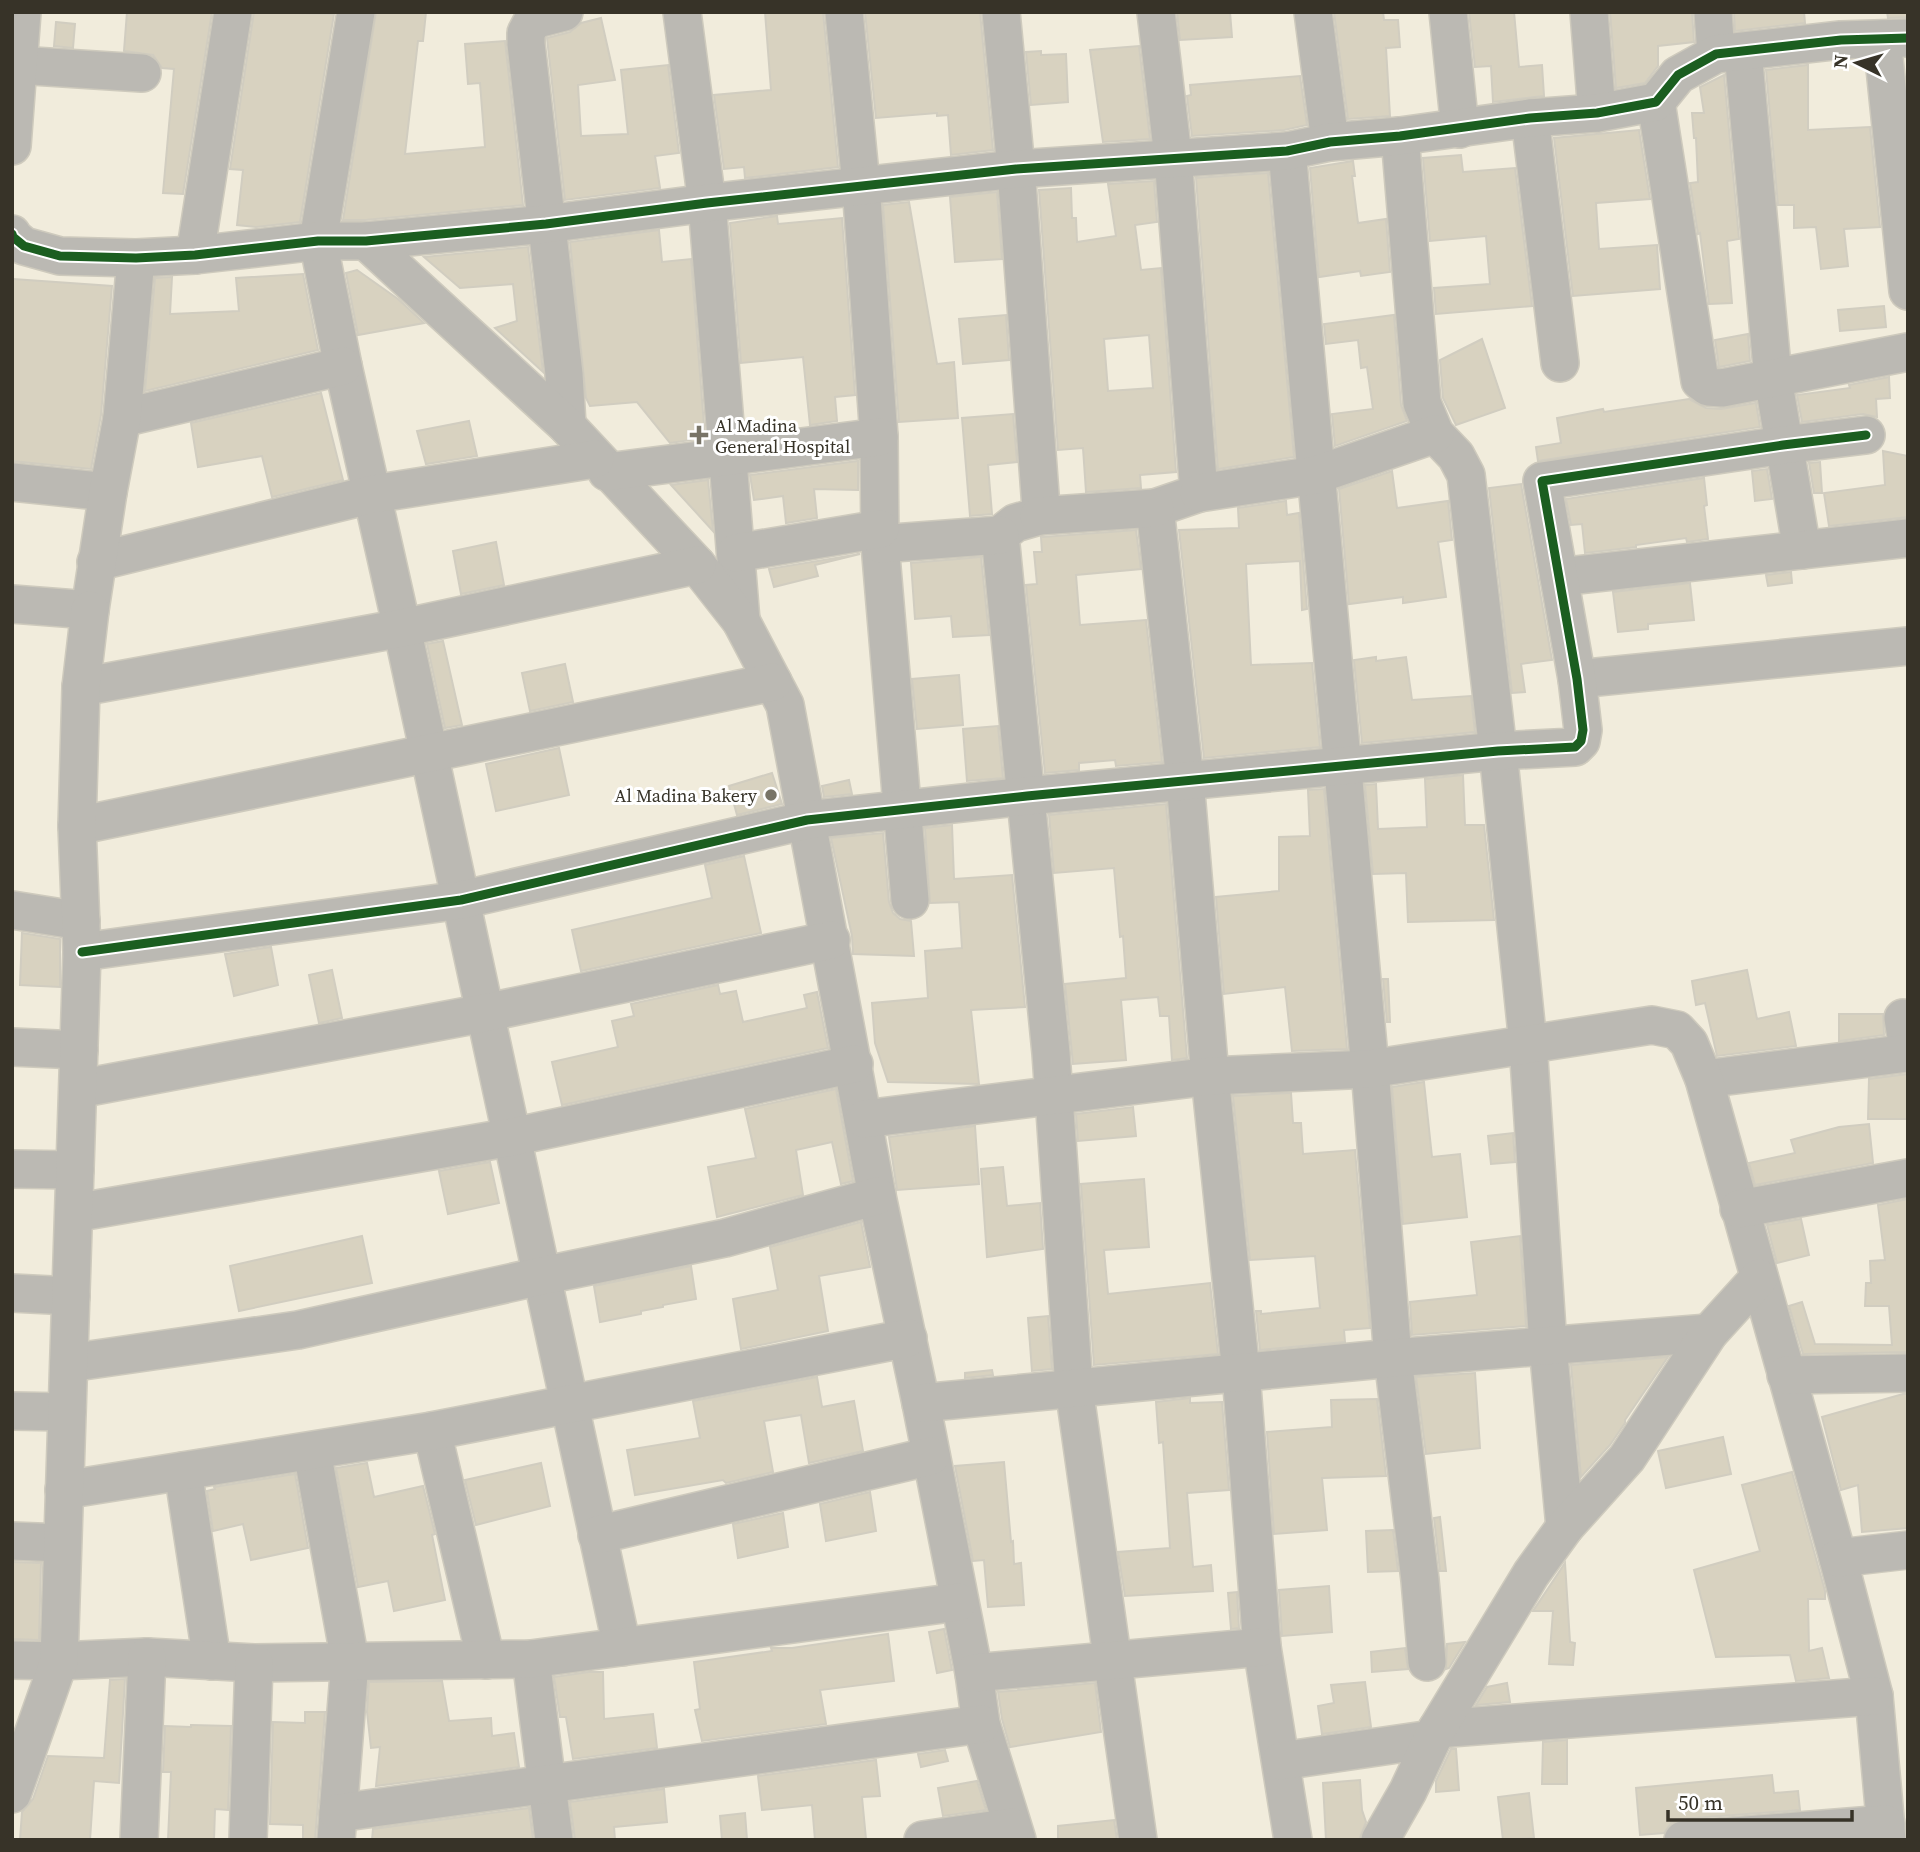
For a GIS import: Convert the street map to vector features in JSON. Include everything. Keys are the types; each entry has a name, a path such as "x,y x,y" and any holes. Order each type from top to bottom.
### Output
{"street":[{"path":"12,146 22,12"},
{"path":"195,255 233,12"},
{"path":"356,12 318,241 622,1647"},
{"path":"564,12 533,20 526,33 564,374 567,426"},
{"path":"682,12 708,203 741,621"},
{"path":"844,12 861,185 878,437 880,536 910,900"},
{"path":"1001,12 1041,499 1039,516"},
{"path":"1156,12 1173,158 1199,493"},
{"path":"1313,12 1330,142"},
{"path":"1448,12 1460,129"},
{"path":"1589,12 1597,113"},
{"path":"1713,12 1730,53 1773,378 1802,550"},
{"path":"12,234 24,246 47,254 136,258 195,255 318,241 366,241 546,224 861,185 1016,169 1287,151 1330,142 1460,129 1530,118 1597,113 1656,102 1678,75 1730,53 1840,26 1895,39 1908,291"},
{"path":"17,65 142,73"},
{"path":"1656,102 1700,381 1708,387 1722,388 1908,352"},
{"path":"1530,118 1560,363"},
{"path":"1400,136 1422,403 1434,435 1456,456 1466,475 1528,1044 1548,1346 1565,1527"},
{"path":"1287,151 1370,1069 1393,1358 1420,1580 1427,1662"},
{"path":"366,241 567,426 698,565 741,621 785,705 877,1196 974,1673 981,1724 1015,1834 923,1840"},
{"path":"13,1790 59,1661 82,936 77,825 81,687 96,562 122,418 136,258"},
{"path":"122,418 343,366"},
{"path":"736,553 880,536 1000,535 1015,523 1039,516 1155,508 1199,493 1316,475 1434,435"},
{"path":"12,910 82,936 461,900 807,820 1498,751 1575,747 1581,741 1583,730 1577,679 1542,481 1866,435"},
{"path":"96,562 373,494 601,465 728,455 878,437"},
{"path":"12,482 107,492"},
{"path":"1155,508 1185,781 1210,1076 1241,1373 1262,1647 1293,1840"},
{"path":"1000,535 1055,1094 1074,1388 1138,1840"},
{"path":"1559,577 1908,538"},
{"path":"81,687 402,628 698,565"},
{"path":"12,604 90,610"},
{"path":"1577,679 1908,646"},
{"path":"77,825 773,682"},
{"path":"78,1089 484,1013 831,940"},
{"path":"864,1119 1210,1076 1370,1069 1652,1025 1676,1030 1689,1043 1704,1079 1838,1558 1874,1696 1887,1832 1683,1840"},
{"path":"1704,1079 1906,1040"},
{"path":"12,1046 79,1050"},
{"path":"74,1213 512,1138 854,1064"},
{"path":"12,1169 75,1170"},
{"path":"1739,1209 1908,1178"},
{"path":"69,1363 298,1329 725,1238 877,1196"},
{"path":"1380,1840 1408,1791 1435,1734 1531,1574 1565,1527 1627,1458 1709,1333 1759,1278"},
{"path":"12,1293 71,1296"},
{"path":"921,1403 1393,1358 1709,1333"},
{"path":"64,1490 432,1431 908,1338"},
{"path":"1786,1375 1908,1373"},
{"path":"12,1411 67,1412"},
{"path":"432,1431 486,1660"},
{"path":"312,1451 350,1661 337,1827 547,1785 981,1724"},
{"path":"597,1535 931,1456"},
{"path":"183,1471 212,1661"},
{"path":"12,1541 62,1543"},
{"path":"1838,1558 1908,1550"},
{"path":"12,1660 147,1657 254,1663 531,1659 958,1602"},
{"path":"974,1673 1262,1647"},
{"path":"139,1840 147,1657"},
{"path":"531,1659 554,1840"},
{"path":"248,1840 254,1663"},
{"path":"1281,1761 1435,1734 1874,1696"}],"building":[{"path":"127,12 212,12 183,194 163,193 174,69 162,68 153,55 124,51"},
{"path":"254,12 334,14 300,222 256,227 237,225 243,170 230,169"},
{"path":"376,12 426,12 423,41 418,41 405,154 485,147 480,83 468,84 465,44 505,41 523,205 343,220"},
{"path":"765,12 823,12 838,167 745,178 744,167 724,169 714,95 771,90"},
{"path":"865,12 980,12 993,150 951,155 948,115 937,116 937,113 876,118"},
{"path":"1177,12 1230,12 1232,37 1180,40"},
{"path":"1334,12 1383,12 1384,20 1398,20 1400,47 1386,48 1390,116 1348,119"},
{"path":"1469,12 1514,12 1519,67 1542,65 1544,96 1493,102 1491,66 1475,67"},
{"path":"1610,12 1692,12 1694,42 1658,46 1658,66 1645,83 1616,88"},
{"path":"1734,12 1804,12 1805,23 1735,31"},
{"path":"1887,12 1908,12 1908,17 1888,18"},
{"path":"601,18 615,80 578,85 581,136 628,134 621,70 668,65 679,153 655,156 660,188 565,200 547,38 570,32 581,23"},
{"path":"56,22 75,24 73,48 54,46"},
{"path":"1139,46 1150,139 1103,142 1090,50"},
{"path":"1041,51 1041,55 1066,54 1068,102 1031,105 1026,52"},
{"path":"1808,65 1808,130 1870,127 1880,227 1844,229 1848,266 1821,269 1816,227 1794,228 1794,205 1778,205 1766,70"},
{"path":"1724,75 1739,239 1727,241 1732,303 1709,304 1700,233 1698,234 1690,183 1698,182 1692,113 1704,113 1700,87"},
{"path":"1300,76 1307,125 1284,130 1192,136 1187,96 1191,95 1190,85"},
{"path":"1639,130 1650,199 1596,203 1599,249 1657,245 1660,289 1573,296 1554,138"},
{"path":"1461,155 1463,172 1515,168 1532,306 1436,314 1434,288 1490,284 1486,236 1430,241 1423,158"},
{"path":"1353,161 1355,176 1352,176 1358,223 1386,219 1390,272 1361,276 1360,271 1319,277 1310,168"},
{"path":"1268,173 1294,457 1218,469 1196,178"},
{"path":"1154,181 1157,222 1135,225 1141,270 1161,268 1176,472 1140,475 1141,488 1086,492 1083,448 1058,450 1039,190 1071,188 1072,218 1076,218 1077,242 1116,236 1108,184","holes":["1149,335 1153,388 1108,391 1104,339"]},
{"path":"997,192 1002,259 955,262 950,197"},
{"path":"909,202 937,364 954,362 958,418 899,422 883,205"},
{"path":"777,216 778,224 842,218 855,395 835,397 837,421 810,425 803,357 741,363 730,223"},
{"path":"659,230 662,262 691,259 705,438 670,443 637,402 590,406 586,398 570,242"},
{"path":"528,247 543,372 495,328 517,321 513,284 460,288 424,257"},
{"path":"357,270 398,299 424,323 358,335 346,273"},
{"path":"303,274 318,350 145,391 155,278 172,277 170,314 239,311 236,278"},
{"path":"13,279 112,286 101,415 91,469 12,461"},
{"path":"1884,306 1886,327 1840,331 1838,310"},
{"path":"1006,315 1009,360 963,364 959,319"},
{"path":"1394,315 1401,405 1407,421 1335,446 1332,414 1373,409 1367,367 1361,368 1358,340 1326,344 1324,324"},
{"path":"1748,334 1750,361 1719,367 1715,340"},
{"path":"1482,339 1505,408 1456,425 1443,398 1440,360"},
{"path":"1889,377 1890,398 1876,399 1877,417 1863,414 1802,422 1797,395 1850,388 1849,385"},
{"path":"321,393 343,480 272,497 262,456 198,467 191,423"},
{"path":"1689,399 1706,408 1721,409 1756,403 1760,427 1538,461 1536,447 1561,443 1557,418 1603,409 1604,412"},
{"path":"1013,414 1017,462 988,465 992,514 970,516 962,418"},
{"path":"469,421 477,456 426,464 417,431"},
{"path":"1883,451 1908,456 1908,517 1829,526 1824,493 1885,485"},
{"path":"858,461 858,490 814,489 817,518 786,523 783,496 754,500 750,475"},
{"path":"1820,462 1822,493 1814,493 1809,463"},
{"path":"1767,469 1772,499 1755,501 1752,471"},
{"path":"1392,471 1397,508 1448,501 1452,540 1438,542 1446,597 1403,603 1403,597 1349,604 1339,489"},
{"path":"1704,478 1708,539 1687,542 1686,538 1585,553 1582,524 1571,525 1566,499"},
{"path":"708,480 713,531 671,485"},
{"path":"1521,484 1552,660 1521,664 1525,692 1512,693 1489,488"},
{"path":"1286,501 1287,515 1299,513 1307,609 1302,610 1300,561 1246,564 1251,665 1312,663 1320,747 1204,758 1179,530 1239,528 1238,508"},
{"path":"1136,530 1141,569 1076,575 1080,625 1146,620 1162,762 1116,766 1115,760 1079,763 1079,770 1045,773 1026,585 1037,584 1034,552 1042,552 1041,537"},
{"path":"496,542 504,585 461,594 453,551"},
{"path":"860,554 815,565 818,576 774,587 769,569"},
{"path":"981,557 989,635 953,637 951,616 915,619 911,563"},
{"path":"1791,572 1792,583 1768,586 1766,575"},
{"path":"1690,583 1694,620 1648,624 1648,629 1618,632 1613,592"},
{"path":"443,641 462,725 445,728 427,644"},
{"path":"1376,657 1376,661 1406,657 1412,700 1471,696 1475,732 1362,743 1354,660"},
{"path":"565,664 573,702 530,711 522,673"},
{"path":"959,675 963,725 917,729 912,679"},
{"path":"998,726 1003,778 967,781 963,729"},
{"path":"559,748 569,795 496,811 486,764"},
{"path":"772,773 782,804 737,815 729,786"},
{"path":"1463,775 1465,825 1484,825 1494,920 1408,922 1406,873 1373,874 1365,785 1376,784 1378,829 1427,827 1425,779"},
{"path":"849,780 852,794 824,797 822,786"},
{"path":"1324,789 1347,1049 1292,1051 1285,987 1224,994 1216,897 1279,891 1279,837 1310,836 1308,790"},
{"path":"1166,804 1187,1058 1172,1060 1169,1016 1160,1016 1158,997 1121,1000 1126,1060 1073,1064 1065,984 1126,978 1123,936 1120,937 1114,868 1054,873 1049,815"},
{"path":"952,825 954,879 1012,875 1025,1007 971,1010 979,1084 888,1082 875,1043 872,1003 928,998 925,951 962,948 959,902 930,903 925,828"},
{"path":"883,833 889,902 893,913 900,919 911,921 914,956 853,954 852,936 831,838"},
{"path":"744,856 761,933 581,971 572,930 712,898 705,865"},
{"path":"22,933 60,939 60,987 20,985"},
{"path":"271,947 278,985 234,996 225,954"},
{"path":"332,970 342,1018 319,1023 309,975"},
{"path":"1747,970 1757,1019 1789,1012 1796,1046 1717,1056 1705,1003 1696,1005 1692,981"},
{"path":"1383,979 1388,979 1390,1022 1387,1022"},
{"path":"718,985 720,994 736,991 743,1022 807,1008 804,995 817,992 828,1048 562,1105 552,1062 618,1047 612,1021 634,1016 631,1004"},
{"path":"1839,1014 1883,1014 1884,1035 1839,1041"},
{"path":"1908,1074 1908,1119 1868,1119 1869,1079"},
{"path":"1424,1082 1432,1157 1460,1154 1467,1217 1403,1224 1392,1087"},
{"path":"836,1089 853,1181 841,1184 832,1142 796,1150 803,1195 717,1217 708,1167 756,1158 745,1109"},
{"path":"1291,1093 1293,1123 1301,1123 1303,1154 1355,1150 1370,1328 1344,1330 1345,1342 1260,1350 1256,1311 1261,1311 1261,1314 1320,1308 1315,1256 1250,1260 1233,1096"},
{"path":"1133,1107 1136,1136 1078,1141 1076,1114"},
{"path":"1869,1124 1873,1163 1755,1185 1749,1163 1795,1153 1791,1140 1839,1127"},
{"path":"975,1126 979,1184 897,1190 889,1137"},
{"path":"1513,1133 1515,1162 1491,1164 1488,1136"},
{"path":"490,1162 499,1203 448,1214 439,1171"},
{"path":"1003,1167 1007,1206 1040,1203 1043,1249 987,1257 981,1169"},
{"path":"1144,1179 1149,1247 1104,1250 1108,1294 1210,1283 1218,1354 1094,1365 1081,1184"},
{"path":"1908,1199 1908,1352 1803,1354 1789,1306 1802,1302 1815,1344 1892,1345 1889,1306 1865,1306 1866,1283 1871,1283 1870,1261 1885,1260 1878,1205"},
{"path":"1801,1219 1809,1255 1777,1263 1767,1225"},
{"path":"861,1222 870,1267 819,1276 828,1331 741,1349 733,1299 778,1290 770,1247"},
{"path":"362,1236 372,1283 239,1311 230,1266"},
{"path":"1520,1236 1526,1326 1412,1335 1410,1302 1477,1295 1471,1242"},
{"path":"691,1266 696,1299 600,1322 594,1286"},
{"path":"1048,1316 1052,1369 1032,1371 1028,1318"},
{"path":"1668,1357 1610,1445 1581,1477 1571,1365"},
{"path":"992,1370 993,1375 965,1378 965,1373"},
{"path":"1475,1373 1480,1448 1426,1454 1416,1377"},
{"path":"817,1377 822,1407 854,1401 863,1451 809,1463 801,1415 764,1421 773,1472 726,1483 723,1480 635,1495 627,1450 700,1438 693,1401"},
{"path":"1908,1394 1908,1528 1862,1532 1858,1485 1841,1490 1822,1417"},
{"path":"1190,1398 1190,1403 1222,1402 1229,1490 1187,1493 1193,1567 1211,1565 1213,1591 1125,1596 1118,1552 1170,1548 1163,1442 1159,1443 1156,1402"},
{"path":"1377,1399 1386,1476 1322,1478 1327,1530 1274,1534 1267,1432 1332,1427 1331,1400"},
{"path":"1723,1437 1731,1474 1666,1488 1658,1451"},
{"path":"1004,1462 1014,1564 1021,1563 1024,1605 988,1607 984,1560 973,1561 955,1466"},
{"path":"367,1463 374,1497 423,1486 435,1534 432,1535 445,1600 394,1611 388,1581 358,1587 336,1468"},
{"path":"541,1463 550,1506 476,1525 465,1480"},
{"path":"1792,1472 1825,1591 1825,1599 1808,1599 1809,1651 1822,1648 1829,1678 1796,1681 1790,1655 1716,1657 1694,1570 1760,1551 1742,1485"},
{"path":"295,1474 308,1548 251,1560 243,1524 213,1531 207,1491 215,1489 214,1487"},
{"path":"870,1492 876,1531 826,1541 820,1504"},
{"path":"783,1513 788,1547 738,1558 733,1524"},
{"path":"1440,1517 1446,1571 1440,1571 1434,1518"},
{"path":"1393,1530 1398,1571 1368,1572 1366,1531"},
{"path":"12,1562 41,1563 39,1640 12,1639"},
{"path":"1565,1563 1570,1642 1575,1643 1573,1665 1549,1664 1553,1611 1533,1611"},
{"path":"1329,1586 1332,1632 1282,1636 1279,1590"},
{"path":"1237,1592 1239,1628 1231,1629 1228,1593"},
{"path":"944,1629 952,1670 937,1673 929,1632"},
{"path":"888,1634 894,1681 820,1690 826,1724 702,1741 695,1710 700,1709 694,1662 772,1651 771,1648 792,1648"},
{"path":"1465,1642 1449,1668 1446,1669 1447,1644"},
{"path":"1405,1648 1408,1669 1372,1672 1371,1652"},
{"path":"603,1672 604,1719 653,1714 657,1748 573,1759 566,1717 560,1717 554,1677"},
{"path":"125,1679 119,1783 94,1781 90,1840 20,1840 22,1812 33,1799 48,1756 104,1758 110,1680"},
{"path":"442,1681 449,1721 491,1718 492,1736 514,1733 519,1767 376,1786 380,1747 371,1748 367,1712 369,1682"},
{"path":"1365,1682 1371,1727 1322,1734 1318,1706 1334,1703 1331,1685"},
{"path":"1095,1683 1101,1732 1010,1747 998,1692"},
{"path":"1507,1683 1510,1702 1476,1705 1487,1687"},
{"path":"305,1712 325,1712 315,1840 303,1840 303,1825 270,1824 273,1722 305,1723"},
{"path":"165,1726 231,1726 228,1810 215,1809 214,1840 168,1840 171,1772 163,1772"},
{"path":"1567,1740 1567,1784 1542,1784 1543,1742"},
{"path":"1451,1749 1456,1749 1459,1790 1436,1792 1436,1781"},
{"path":"945,1750 948,1761 921,1767 918,1754"},
{"path":"876,1760 880,1796 862,1797 866,1839 815,1840 812,1805 762,1810 758,1776"},
{"path":"1772,1775 1774,1793 1798,1791 1800,1810 1681,1819 1671,1823 1664,1833 1640,1835 1636,1788"},
{"path":"1360,1780 1362,1810 1366,1822 1359,1840 1326,1840 1323,1783"},
{"path":"977,1781 986,1810 943,1816 938,1788"},
{"path":"664,1789 667,1822 614,1827 615,1840 575,1840 570,1802"},
{"path":"1529,1793 1534,1838 1503,1840 1498,1797"},
{"path":"529,1808 533,1839 372,1840 373,1829"},
{"path":"745,1813 747,1840 722,1840 720,1816"},
{"path":"1114,1820 1117,1840 1058,1840 1058,1826"}],"cycle path":[{"path":"12,234 24,246 60,256 136,258 195,255 318,241 366,241 546,224 707,203 1016,169 1287,151 1330,142 1400,136 1530,118 1597,113 1656,102 1678,75 1716,54 1841,40 1908,38"},
{"path":"82,952 461,900 807,820 1498,751 1575,747 1581,741 1583,730 1577,679 1542,481 1866,435"}],"place":[{"name":"Al Madina General Hospital","path":"699,435"},
{"name":"Al Madina Bakery","path":"771,795"}]}
